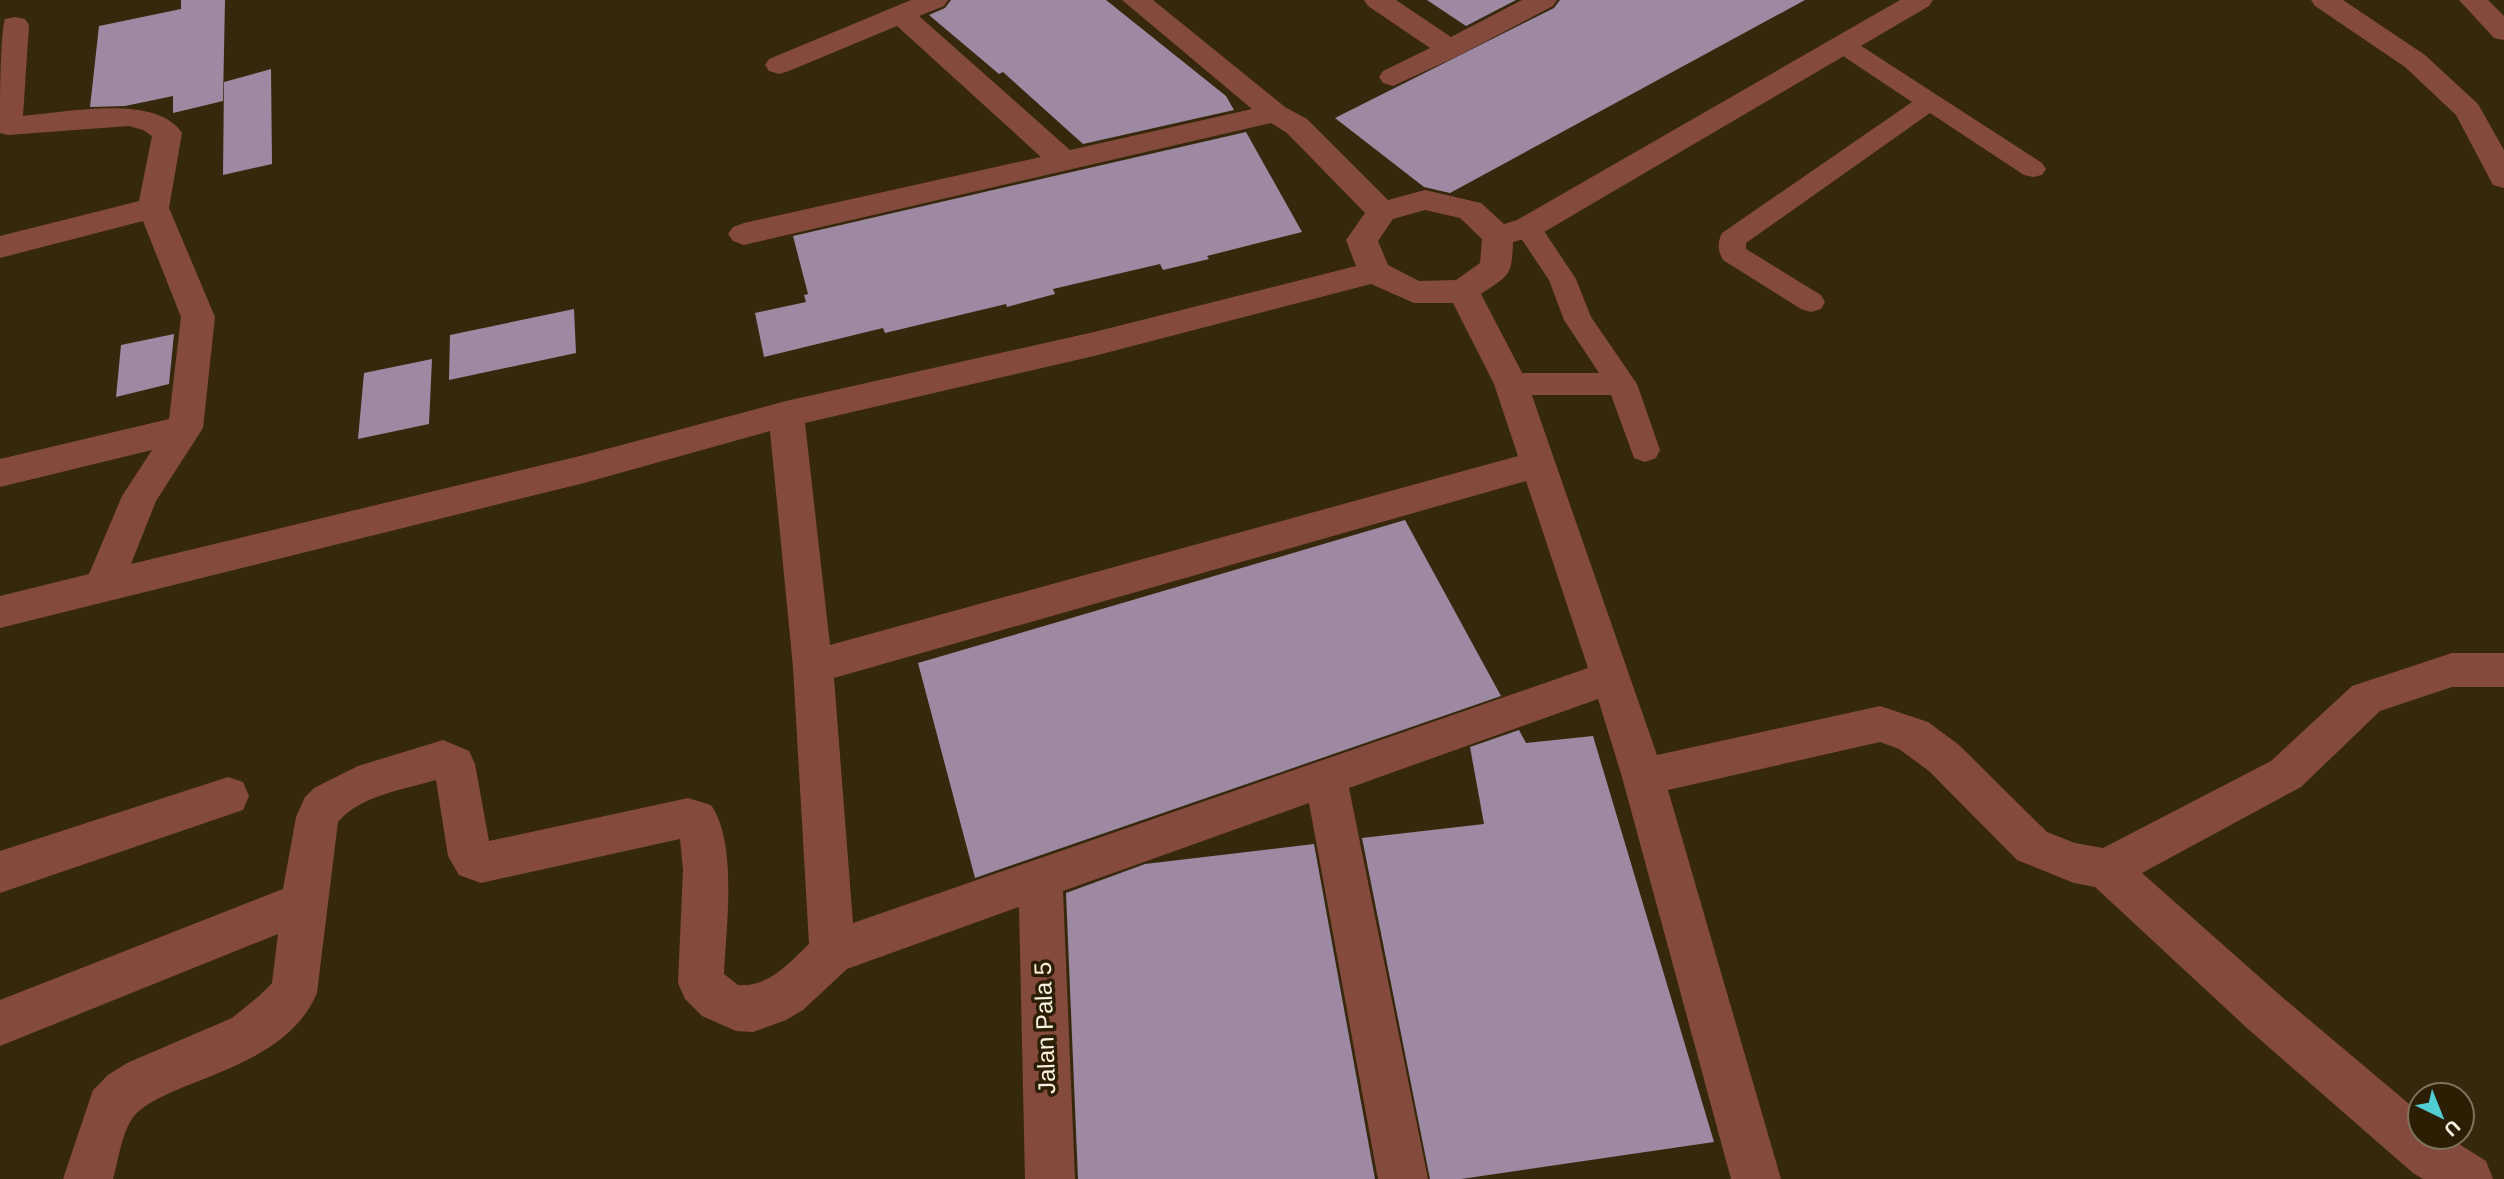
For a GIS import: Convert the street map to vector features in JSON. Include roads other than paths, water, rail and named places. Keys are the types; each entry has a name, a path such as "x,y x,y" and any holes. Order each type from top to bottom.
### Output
{"street":[{"path":"779,65 933,0"},
{"path":"1136,0 1275,113 1297,126 1382,212"},
{"path":"1378,0 1450,49"},
{"path":"1393,77 1543,0"},
{"path":"1498,236 1528,228 1919,0"},
{"path":"2325,0 2353,16 2415,61 2468,110 2504,178"},
{"path":"2473,0 2504,32"},
{"path":"900,14 1064,161"},
{"path":"15,25 4,127 129,117 153,123 167,133 153,208 198,317 185,428 140,496 103,587"},
{"path":"744,233 1275,113"},
{"path":"1374,272 1362,240 1382,212 1424,200 1458,207 1469,210 1498,236"},
{"path":"0,247 153,208"},
{"path":"0,612 571,472 786,414 1094,344 1374,272 1414,292 1463,291 1496,268 1498,236"},
{"path":"1463,291 1511,384 1611,677 1643,777 1756,1179"},
{"path":"786,414 813,667 832,952"},
{"path":"0,473 185,428"},
{"path":"813,667 1538,464"},
{"path":"2106,869 2286,774 2366,698 2452,670 2504,670"},
{"path":"88,1179 110,1107 125,1092 144,1080 248,1035 294,993 303,902 319,812 333,797 443,759 454,764 470,856 474,862 481,863 688,818 696,819 700,825 705,870 701,983 714,999 732,1009 767,1007 803,982 832,952 1611,677"},
{"path":"1643,777 1880,724 1913,735 1944,758 2032,846 2074,863 2106,869 2265,1013 2431,1155 2468,1179"},
{"path":"1326,779 1403,1179"},
{"path":"0,872 228,796"},
{"name":"Jalan Pala 5","path":"1040,877 1049,1179"},
{"path":"0,1023 303,902"}],"lane":[{"path":"1843,45 2033,169"},
{"path":"1811,302 1733,253 1732,240 1930,101"},
{"path":"1528,228 1562,279 1578,320 1622,384 1645,450"},
{"path":"1511,384 1622,384"}]}
